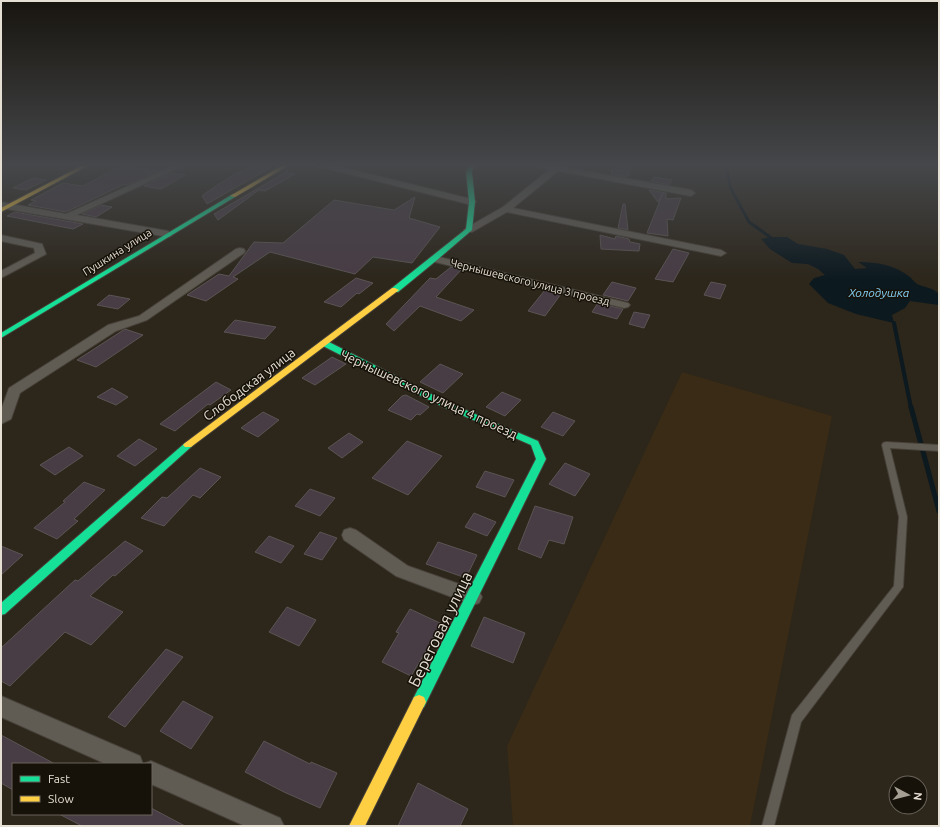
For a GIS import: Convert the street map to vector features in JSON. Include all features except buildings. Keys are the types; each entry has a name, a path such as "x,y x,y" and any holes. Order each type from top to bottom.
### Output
{"street":[{"path":"66,217 98,203"},
{"name":"Пушкина улица","path":"1,336 222,203"},
{"path":"469,230 472,203"},
{"path":"469,230 506,209 514,203"},
{"path":"3,207 168,234"},
{"path":"506,209 722,254"},
{"name":"Слободская улица","path":"1,610 186,447 435,259 469,230"},
{"path":"1,238 38,246 41,254 1,275"},
{"path":"1,419 6,416 7,389 112,328 143,318 240,252"},
{"name":"Чернышевского улица 3 проезд","path":"435,259 624,305"},
{"name":"Чернышевского улица 4 проезд","path":"324,343 444,404 535,444"},
{"name":"Береговая улица","path":"357,826 541,459 535,444"},
{"path":"350,535 402,571 473,596"},
{"path":"1,706 130,763"},
{"path":"152,772 272,826"}],"lane":[{"path":"768,826 796,719 898,587 903,517 886,445 939,448"}],"shaded area":[{"path":"682,372 832,416 750,826 513,826 507,746"}],"water":[{"name":"Холодушка","path":"770,237 787,237 798,244 827,249 844,255 855,269 867,268 858,262 892,267 910,277 917,284 931,289 939,294 939,305 910,301 905,308 892,315 894,323 856,314 828,303 809,284 814,278 825,275 818,269 808,264 792,263 770,249 761,239"}],"waterway":[{"path":"738,203 749,222 770,237"},
{"path":"894,323 911,408"},
{"path":"911,407 939,511"}],"traffic: fast":[{"path":"1,336 222,203"},
{"path":"395,290 469,230 472,203"},
{"path":"324,343 444,404 535,443 541,459 419,702"},
{"path":"1,610 188,445"}],"traffic: slow":[{"path":"1,210 15,203"},
{"path":"188,445 395,290"},
{"path":"357,826 419,702"}]}
